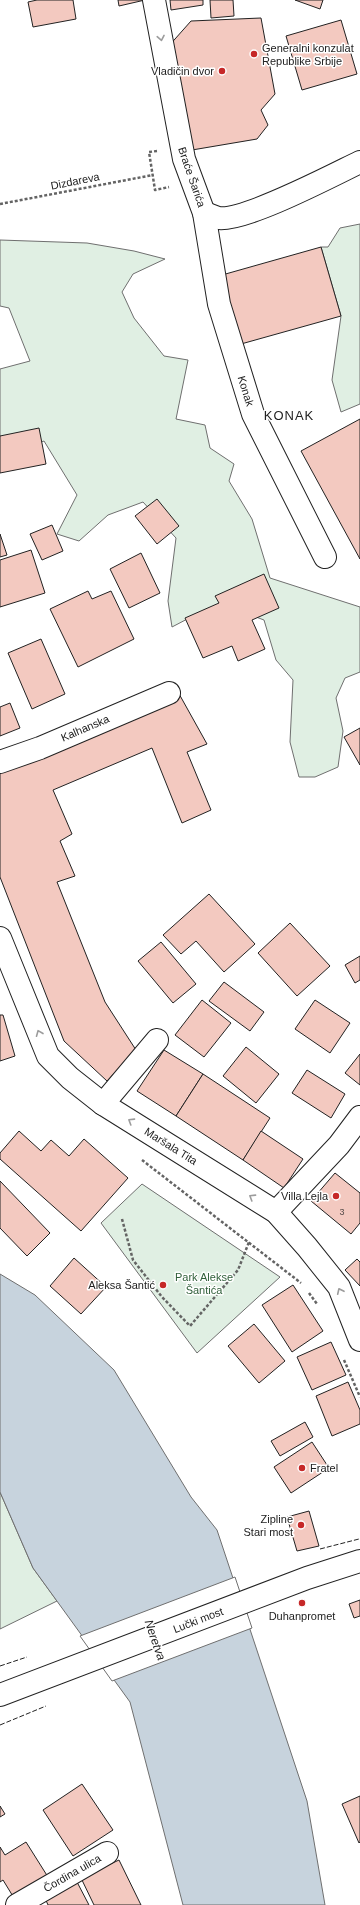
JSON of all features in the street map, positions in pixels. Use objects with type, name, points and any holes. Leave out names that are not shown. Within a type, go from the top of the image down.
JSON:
[{"type":"street","name":"Braće Šarića","points":[[154,0],[184,159],[204,213],[219,218],[242,214],[271,204],[360,162]]},
{"type":"street","name":"Konak","points":[[204,213],[219,304],[253,414],[325,557]]},
{"type":"street","name":"Kalhanska","points":[[0,762],[40,748],[168,693]]},
{"type":"street","name":"Maršala Tita","points":[[0,938],[48,1056],[70,1078],[103,1104],[276,1212],[307,1247],[338,1287],[357,1326]]},
{"type":"street","points":[[103,1104],[157,1040]]},
{"type":"street","points":[[276,1212],[339,1145],[360,1117]]},
{"type":"street","name":"Lučki most","points":[[0,1695],[307,1578],[360,1561]]},
{"type":"street","name":"Čordina ulica","points":[[17,1905],[107,1853]]},
{"type":"path","name":"Dizdareva","points":[[0,204],[153,175]]},
{"type":"path","points":[[138,1157],[301,1282],[322,1310]]},
{"type":"path","points":[[122,1219],[133,1260],[162,1297],[190,1326],[238,1270],[249,1242]]},
{"type":"path","points":[[343,1356],[360,1397]]},
{"type":"green space","points":[[360,224],[360,404],[341,412],[332,380],[341,316],[321,247],[328,247],[340,228]]},
{"type":"green space","points":[[0,240],[87,243],[134,251],[165,259],[133,274],[122,292],[134,318],[164,356],[188,360],[176,419],[205,425],[210,448],[234,464],[229,481],[252,519],[270,578],[360,607],[360,672],[345,678],[336,698],[343,731],[338,767],[315,777],[299,777],[290,742],[293,680],[276,660],[264,620],[248,614],[193,616],[172,627],[168,601],[176,538],[143,502],[108,515],[79,541],[57,534],[77,495],[44,441],[0,458],[0,369],[30,361],[9,308],[0,306]]},
{"type":"green space","name":"Park Alekse Šantića","points":[[142,1184],[280,1277],[197,1353],[101,1223]]},
{"type":"green space","points":[[0,1492],[33,1568],[57,1601],[0,1629]]},
{"type":"water","name":"Neretva","points":[[0,1274],[35,1295],[114,1370],[191,1497],[217,1530],[307,1801],[325,1905],[183,1905],[130,1702],[33,1568],[0,1492]]},
{"type":"pier","points":[[235,1577],[252,1628],[112,1681],[80,1636]]},
{"type":"building","points":[[37,0],[73,0],[76,19],[33,27],[28,2]]},
{"type":"building","points":[[118,0],[145,0],[119,6]]},
{"type":"building","points":[[170,0],[203,0],[203,5],[171,10]]},
{"type":"building","points":[[210,0],[233,0],[234,16],[211,18]]},
{"type":"building","points":[[295,0],[323,0],[320,9]]},
{"type":"building","name":"Vladičin dvor","points":[[261,18],[275,94],[261,110],[268,125],[257,139],[192,150],[167,48],[191,21]]},
{"type":"building","points":[[341,20],[357,74],[302,90],[286,36]]},
{"type":"building","points":[[321,247],[341,316],[241,344],[222,275]]},
{"type":"building","points":[[360,419],[360,559],[301,451]]},
{"type":"building","points":[[39,428],[46,464],[0,473],[0,436]]},
{"type":"building","points":[[157,499],[179,526],[157,544],[135,516]]},
{"type":"building","points":[[52,525],[63,551],[42,560],[30,534]]},
{"type":"building","points":[[0,534],[7,555],[0,557]]},
{"type":"building","points":[[31,550],[45,593],[0,607],[0,560]]},
{"type":"building","points":[[141,553],[160,593],[129,608],[110,569]]},
{"type":"building","points":[[264,574],[279,608],[252,620],[265,649],[238,661],[232,646],[203,658],[185,618],[219,603],[215,596]]},
{"type":"building","points":[[88,591],[92,599],[111,591],[134,639],[78,667],[50,609]]},
{"type":"building","points":[[41,639],[65,694],[32,709],[8,653]]},
{"type":"building","points":[[178,692],[207,744],[187,752],[211,810],[182,823],[152,748],[53,790],[72,834],[60,841],[75,876],[57,882],[105,1002],[136,1050],[107,1081],[64,1041],[0,877],[0,765]]},
{"type":"building","points":[[10,703],[20,728],[0,736],[0,707]]},
{"type":"building","points":[[360,728],[360,765],[344,737]]},
{"type":"building","points":[[209,894],[255,944],[224,972],[196,941],[181,954],[163,935]]},
{"type":"building","points":[[290,923],[330,966],[297,996],[258,953]]},
{"type":"building","points":[[161,942],[196,984],[173,1003],[138,961]]},
{"type":"building","points":[[360,956],[360,980],[355,983],[345,965]]},
{"type":"building","points":[[224,982],[264,1012],[250,1031],[209,1001]]},
{"type":"building","points":[[202,1000],[231,1023],[204,1057],[175,1035]]},
{"type":"building","points":[[315,1000],[350,1023],[330,1053],[295,1029]]},
{"type":"building","points":[[0,1015],[3,1015],[15,1056],[0,1061]]},
{"type":"building","points":[[246,1047],[279,1074],[256,1103],[223,1076]]},
{"type":"building","points":[[164,1050],[203,1074],[176,1116],[137,1091]]},
{"type":"building","points":[[360,1054],[360,1085],[345,1073]]},
{"type":"building","points":[[307,1070],[345,1094],[331,1118],[292,1093]]},
{"type":"building","points":[[203,1074],[270,1118],[243,1160],[176,1116]]},
{"type":"building","points":[[19,1131],[41,1151],[51,1140],[69,1156],[84,1139],[128,1178],[81,1231],[0,1159],[0,1153]]},
{"type":"building","points":[[261,1131],[303,1159],[284,1188],[243,1160]]},
{"type":"building","points":[[335,1173],[360,1193],[360,1223],[351,1234],[311,1201]]},
{"type":"building","points":[[0,1181],[50,1233],[27,1256],[0,1228]]},
{"type":"building","points":[[74,1258],[106,1287],[81,1314],[50,1286]]},
{"type":"building","points":[[357,1259],[360,1262],[360,1286],[345,1270]]},
{"type":"building","points":[[293,1285],[323,1331],[292,1352],[262,1305]]},
{"type":"building","points":[[254,1324],[285,1361],[259,1383],[228,1346]]},
{"type":"building","points":[[331,1342],[346,1375],[312,1390],[297,1357]]},
{"type":"building","points":[[348,1382],[360,1410],[360,1424],[332,1436],[316,1396]]},
{"type":"building","points":[[305,1422],[313,1437],[280,1456],[271,1441]]},
{"type":"building","name":"Fratel","points":[[312,1442],[329,1468],[291,1493],[274,1467]]},
{"type":"building","name":"Zipline Stari most","points":[[309,1511],[319,1546],[297,1551],[287,1517]]},
{"type":"building","points":[[360,1600],[360,1616],[354,1618],[349,1604]]},
{"type":"building","points":[[82,1784],[113,1830],[73,1856],[43,1810]]},
{"type":"building","points":[[360,1796],[360,1842],[359,1843],[342,1804]]},
{"type":"building","points":[[0,1806],[5,1814],[0,1817]]},
{"type":"building","points":[[26,1842],[48,1877],[14,1898],[3,1880],[0,1882],[0,1847],[5,1855]]},
{"type":"building","points":[[119,1860],[141,1905],[94,1905],[81,1878]]},
{"type":"building","points":[[77,1882],[89,1905],[48,1905],[45,1898]]},
{"type":"fence","points":[[320,1549],[359,1539]]},
{"type":"fence","points":[[0,1666],[27,1657]]},
{"type":"fence","points":[[0,1725],[46,1706]]},
{"type":"place","name":"Generalni konzulat Republike Srbije","points":[[254,54]]},
{"type":"place","name":"Vladičin dvor","points":[[222,71]]},
{"type":"place","name":"Villa Lejla","points":[[336,1196]]},
{"type":"place","name":"Aleksa Šantić","points":[[163,1285]]},
{"type":"place","name":"Fratel","points":[[302,1468]]},
{"type":"place","name":"Zipline Stari most","points":[[301,1525]]},
{"type":"place","name":"Duhanpromet","points":[[302,1603]]},
{"type":"district","name":"KONAK","points":[[289,415]]}]
